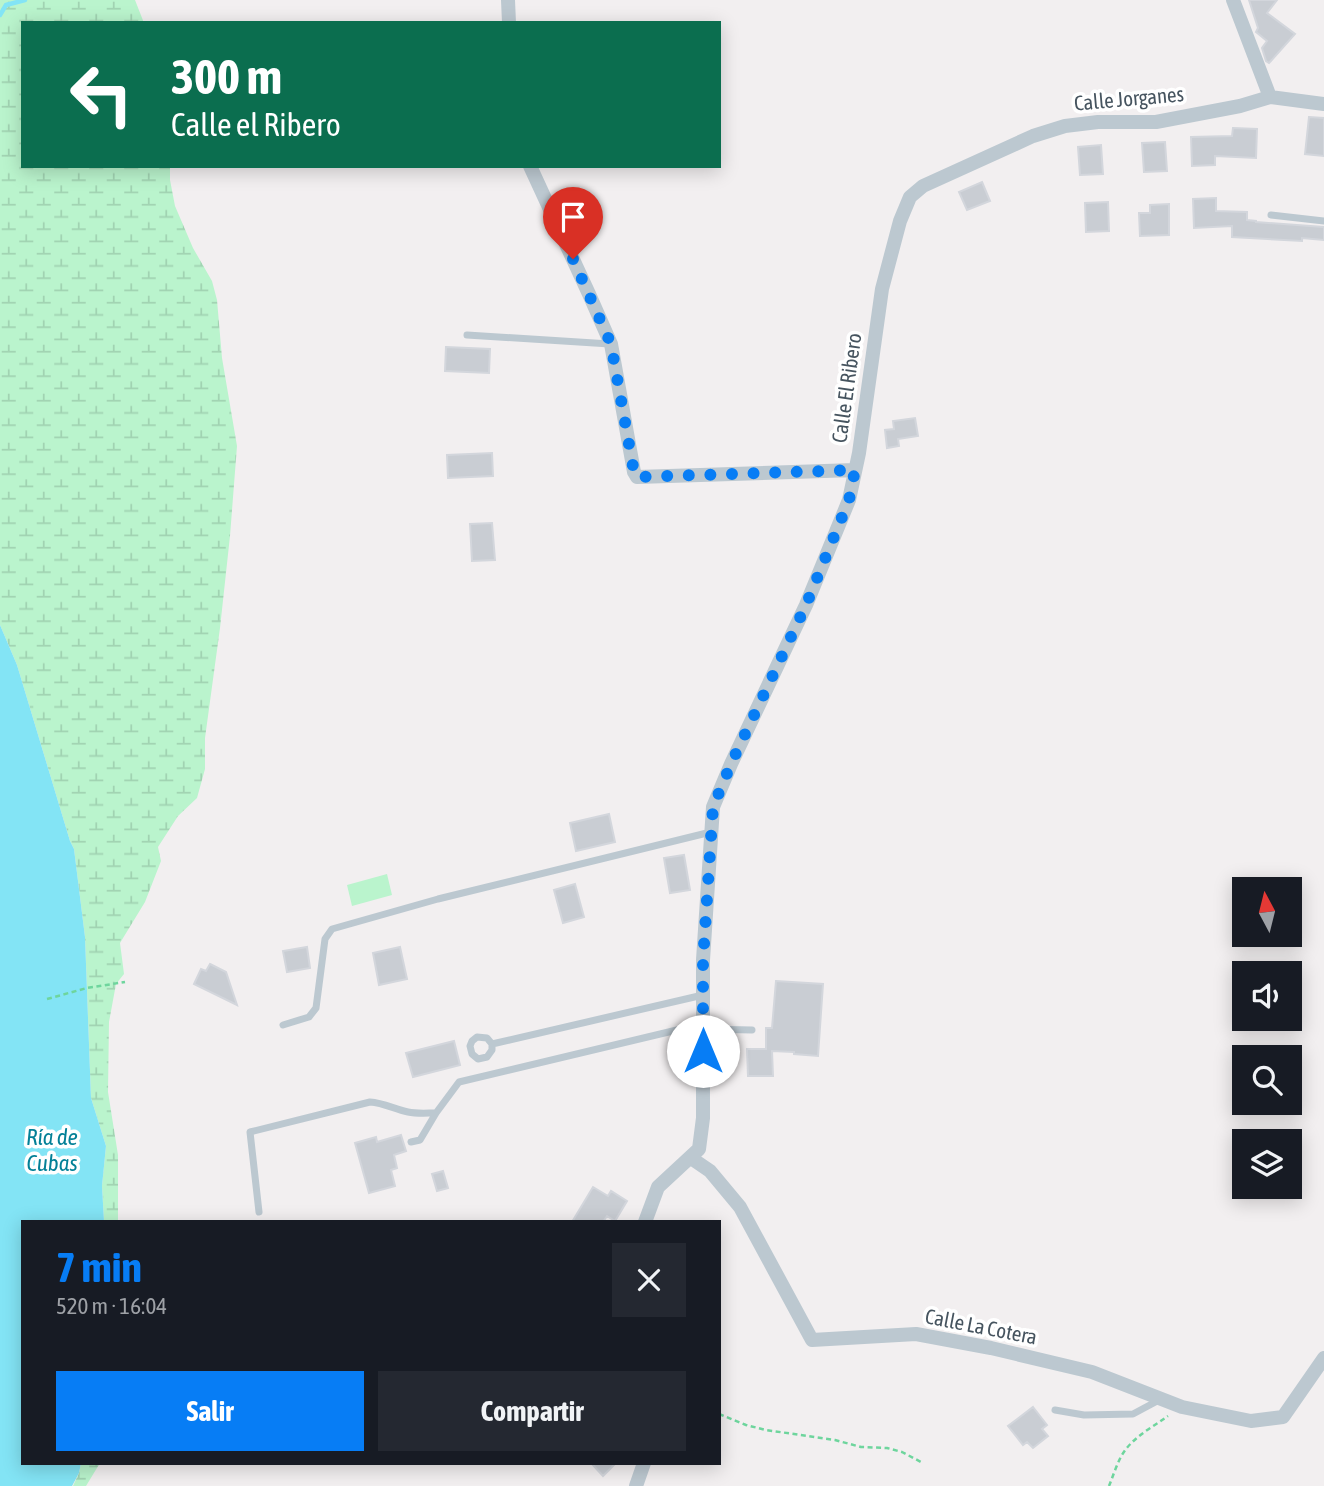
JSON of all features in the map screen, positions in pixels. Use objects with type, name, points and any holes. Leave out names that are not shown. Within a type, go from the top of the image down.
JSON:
[{"type":"street","points":[[508,0],[509,21]]},
{"type":"street","points":[[1234,0],[1269,97],[1324,104]]},
{"type":"street","name":"Calle Jorganes","points":[[1033,136],[1065,126],[1098,122],[1156,122],[1240,106],[1269,97]]},
{"type":"street","name":"Calle El Ribero","points":[[646,1220],[657,1187],[699,1149],[703,1118],[703,960],[713,807],[806,605],[849,500],[883,289],[900,221],[910,197],[923,186],[1033,136]]},
{"type":"street","name":"Calle El Ribero","points":[[531,168],[611,344],[637,477],[855,470]]},
{"type":"street","name":"Calle La Cotera","points":[[691,1157],[710,1171],[740,1207],[812,1340],[916,1334],[991,1348],[1092,1372],[1182,1407],[1251,1421],[1283,1417],[1324,1358]]},
{"type":"street","points":[[636,1486],[643,1465]]},
{"type":"lane","points":[[1270,215],[1324,221]]},
{"type":"lane","points":[[467,335],[611,344]]},
{"type":"lane","points":[[283,1025],[309,1017],[316,1007],[325,939],[332,929],[438,899],[711,832]]},
{"type":"lane","points":[[492,1044],[703,995]]},
{"type":"lane","points":[[411,1142],[420,1140],[459,1082],[703,1026],[752,1030]]},
{"type":"lane","points":[[259,1212],[250,1132],[370,1102],[383,1103],[406,1112],[436,1113]]},
{"type":"lane","points":[[1055,1410],[1084,1415],[1133,1414],[1162,1399]]},
{"type":"path","points":[[47,999],[87,988],[125,982]]},
{"type":"path","points":[[1110,1486],[1127,1447],[1144,1432],[1182,1407]]},
{"type":"path","points":[[721,1415],[766,1430],[835,1440],[861,1447],[887,1448],[921,1462]]},
{"type":"green space","points":[[0,0],[135,0],[143,21],[21,21],[21,168],[170,168],[175,206],[193,248],[212,281],[217,300],[222,358],[237,446],[220,628],[205,738],[205,769],[197,798],[178,816],[158,847],[161,861],[145,902],[120,943],[124,974],[116,984],[109,1022],[108,1092],[118,1155],[118,1220],[104,1220],[102,1186],[106,1146],[91,1098],[85,937],[74,849],[17,665],[0,625]]},
{"type":"green space","points":[[387,874],[392,895],[352,906],[347,885]]},
{"type":"green space","points":[[81,1465],[99,1465],[86,1486],[73,1486]]},
{"type":"water","name":"Ría de Cubas","points":[[0,625],[17,665],[74,849],[85,937],[91,1098],[106,1146],[102,1186],[104,1220],[21,1220],[21,1465],[81,1465],[79,1473],[72,1486],[0,1486]]},
{"type":"building","points":[[1249,0],[1277,0],[1267,13],[1295,34],[1269,63],[1262,48],[1267,41],[1256,32],[1258,28]]},
{"type":"building","points":[[1309,117],[1324,118],[1324,156],[1305,154]]},
{"type":"building","points":[[1233,128],[1257,129],[1256,158],[1215,156],[1215,165],[1192,166],[1191,137],[1232,136]]},
{"type":"building","points":[[1165,142],[1167,171],[1144,172],[1142,143]]},
{"type":"building","points":[[1101,145],[1103,174],[1080,175],[1078,147]]},
{"type":"building","points":[[982,182],[990,201],[967,210],[959,192]]},
{"type":"building","points":[[1216,198],[1216,211],[1247,212],[1247,220],[1324,227],[1324,240],[1232,237],[1232,226],[1194,228],[1193,199]]},
{"type":"building","points":[[1108,202],[1109,231],[1086,232],[1085,203]]},
{"type":"building","points":[[1169,204],[1169,235],[1140,236],[1139,213],[1150,213],[1150,205]]},
{"type":"building","points":[[446,347],[490,349],[489,373],[445,371]]},
{"type":"building","points":[[915,418],[918,436],[898,439],[899,446],[887,448],[885,430],[894,429],[893,421]]},
{"type":"building","points":[[492,453],[493,476],[448,478],[447,455]]},
{"type":"building","points":[[492,523],[495,560],[472,561],[470,524]]},
{"type":"building","points":[[609,814],[615,842],[576,851],[570,823]]},
{"type":"building","points":[[684,855],[690,890],[670,893],[664,858]]},
{"type":"building","points":[[575,884],[584,917],[563,923],[554,890]]},
{"type":"building","points":[[307,947],[310,968],[287,972],[283,951]]},
{"type":"building","points":[[400,947],[407,979],[379,985],[373,953]]},
{"type":"building","points":[[210,964],[226,972],[237,1005],[194,984],[201,969],[206,971]]},
{"type":"building","points":[[776,981],[823,984],[818,1056],[772,1051],[773,1076],[748,1076],[747,1049],[766,1049],[766,1028],[772,1028]]},
{"type":"building","points":[[454,1041],[460,1065],[413,1077],[406,1053]]},
{"type":"building","points":[[401,1135],[406,1151],[394,1155],[397,1168],[391,1170],[395,1186],[369,1193],[355,1143],[376,1137],[377,1142]]},
{"type":"building","points":[[443,1171],[448,1188],[437,1191],[432,1174]]},
{"type":"building","points":[[593,1187],[608,1196],[611,1191],[627,1201],[616,1220],[607,1216],[604,1220],[573,1220]]},
{"type":"building","points":[[1033,1407],[1047,1425],[1042,1429],[1048,1436],[1033,1448],[1027,1442],[1023,1445],[1008,1426]]},
{"type":"building","points":[[593,1465],[614,1465],[603,1476]]},
{"type":"waterway","points":[[0,15],[6,5],[25,0]]},
{"type":"route","points":[[573,259],[611,344],[637,477],[855,470],[849,500],[806,605],[713,807],[703,960],[703,1051]]}]
